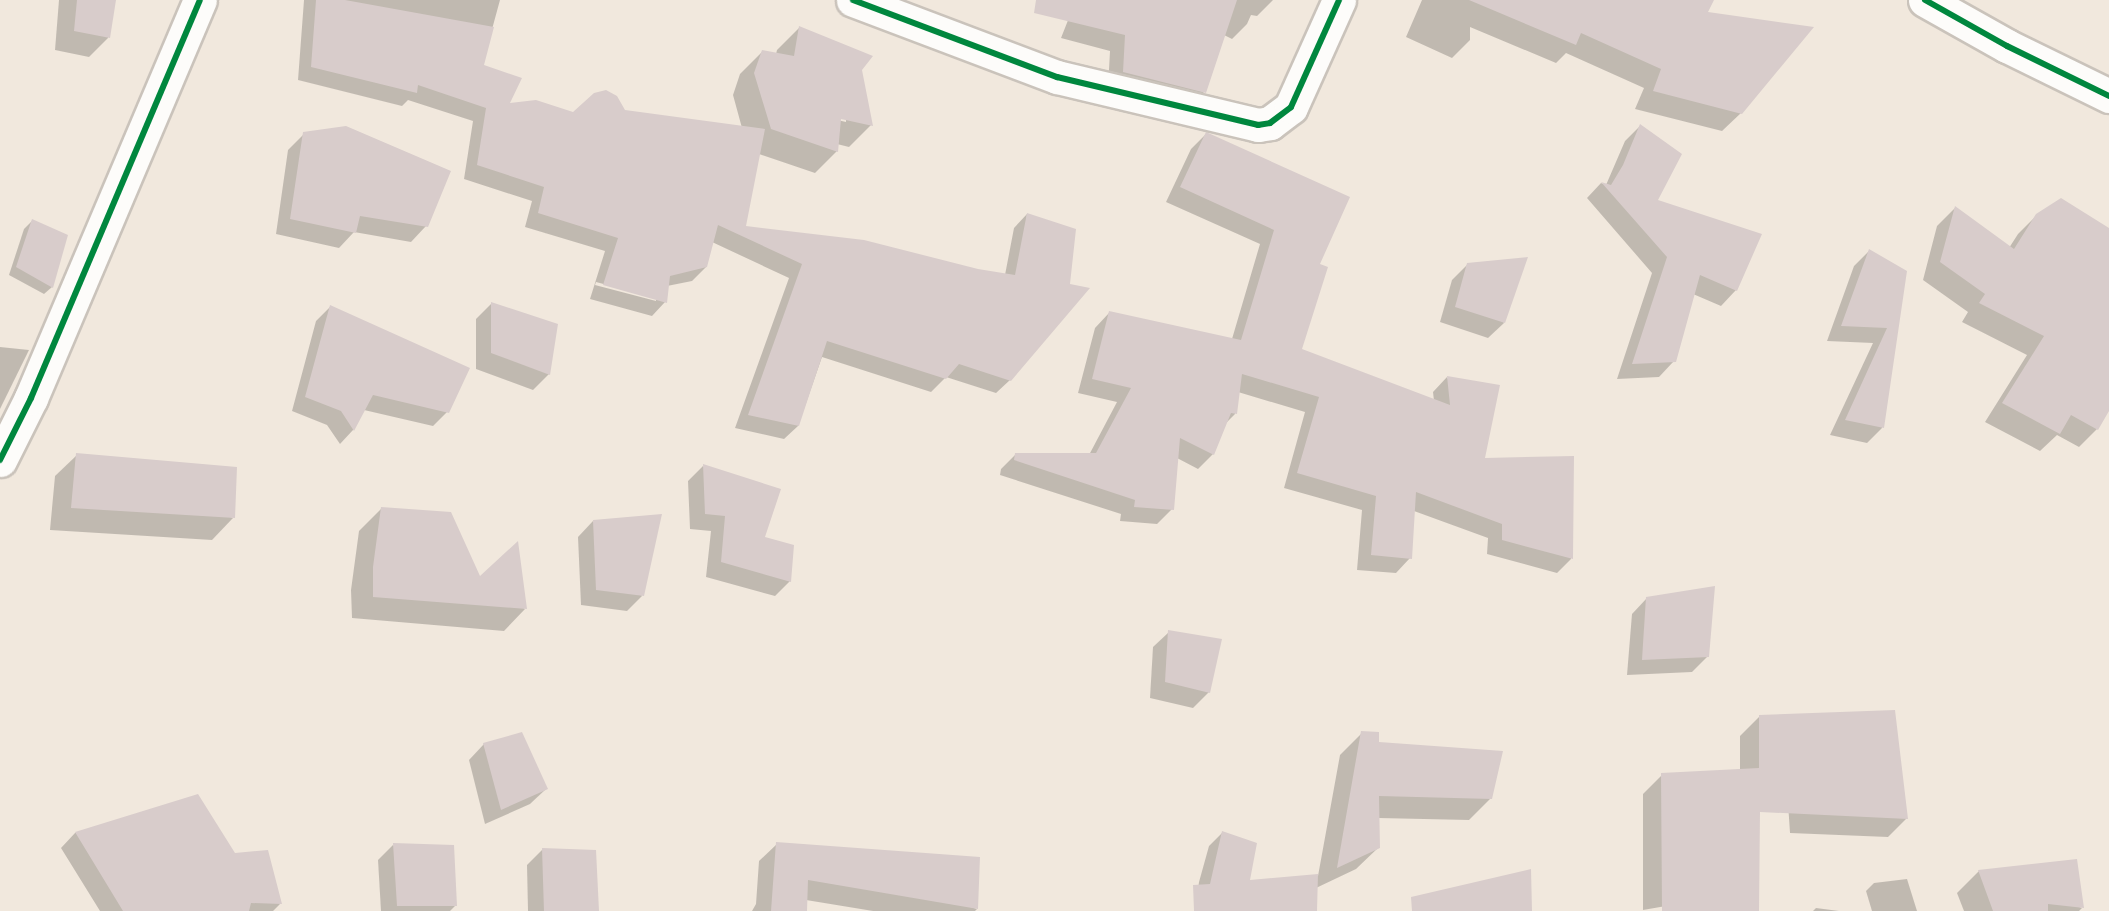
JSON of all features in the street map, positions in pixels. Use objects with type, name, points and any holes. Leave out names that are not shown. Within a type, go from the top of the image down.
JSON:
[{"type":"street","points":[[0,460],[31,398],[200,0]]},
{"type":"street","points":[[853,0],[1057,77],[1258,125],[1270,123],[1291,107],[1339,0]]},
{"type":"street","points":[[1925,0],[2007,46],[2109,96]]},
{"type":"building","points":[[77,0],[116,0],[110,38],[74,31]]},
{"type":"building","points":[[316,0],[345,0],[494,27],[484,65],[522,78],[510,103],[536,100],[573,112],[594,93],[606,90],[617,96],[625,110],[765,129],[746,226],[864,240],[978,269],[1015,275],[1027,213],[1076,229],[1070,284],[1090,288],[1011,381],[959,364],[946,379],[827,341],[799,426],[748,415],[802,264],[718,225],[707,267],[670,276],[667,303],[603,285],[618,238],[538,213],[544,187],[477,165],[486,108],[418,85],[417,93],[311,67]]},
{"type":"building","points":[[1036,0],[1237,0],[1206,93],[1123,72],[1125,35],[1034,13]]},
{"type":"building","points":[[1469,0],[1714,0],[1708,12],[1814,27],[1742,114],[1653,91],[1661,69],[1581,33],[1576,45]]},
{"type":"building","points":[[799,26],[873,56],[862,70],[873,126],[841,119],[838,152],[771,129],[754,73],[762,50],[794,56]]},
{"type":"building","points":[[1640,124],[1682,154],[1658,200],[1762,234],[1737,291],[1700,275],[1676,362],[1632,364],[1667,257],[1601,182],[1611,185],[1623,165]]},
{"type":"building","points":[[346,126],[451,171],[428,227],[360,216],[356,233],[290,219],[303,132]]},
{"type":"building","points":[[1206,132],[1350,197],[1320,264],[1328,267],[1302,349],[1450,405],[1447,376],[1500,385],[1485,458],[1574,456],[1573,559],[1502,540],[1502,524],[1416,492],[1412,559],[1371,555],[1376,496],[1297,473],[1319,397],[1242,374],[1237,414],[1231,413],[1214,455],[1180,438],[1174,510],[1134,507],[1135,500],[1014,460],[1015,453],[1096,453],[1131,388],[1092,379],[1109,311],[1241,340],[1274,230],[1180,187]]},
{"type":"building","points":[[2061,198],[2109,228],[2109,411],[2098,430],[2071,415],[2060,434],[2002,403],[2044,336],[1979,303],[1985,294],[1940,262],[1955,206],[2014,249],[2036,214]]},
{"type":"building","points":[[32,219],[68,235],[53,288],[16,267]]},
{"type":"building","points":[[1869,249],[1907,271],[1884,428],[1845,420],[1887,328],[1841,326]]},
{"type":"building","points":[[1528,257],[1505,323],[1455,307],[1467,263]]},
{"type":"building","points":[[491,302],[558,324],[550,375],[491,353]]},
{"type":"building","points":[[330,305],[470,368],[449,413],[373,395],[354,431],[341,411],[305,397]]},
{"type":"building","points":[[76,453],[237,467],[235,518],[71,508]]},
{"type":"building","points":[[703,464],[781,489],[765,537],[794,545],[791,582],[721,562],[725,516],[705,514]]},
{"type":"building","points":[[381,507],[451,512],[480,576],[518,541],[527,609],[373,597],[373,567]]},
{"type":"building","points":[[662,514],[644,596],[596,590],[593,520]]},
{"type":"building","points":[[1715,586],[1709,657],[1642,660],[1646,597]]},
{"type":"building","points":[[1168,630],[1222,639],[1210,693],[1165,682]]},
{"type":"building","points":[[1895,710],[1908,819],[1760,812],[1759,911],[1662,911],[1661,773],[1759,768],[1759,715]]},
{"type":"building","points":[[1361,731],[1379,732],[1379,742],[1503,751],[1492,799],[1379,796],[1380,848],[1337,868]]},
{"type":"building","points":[[522,732],[548,789],[501,810],[483,743]]},
{"type":"building","points":[[198,794],[235,853],[268,850],[282,904],[251,903],[249,911],[123,911],[75,832]]},
{"type":"building","points":[[1222,831],[1257,843],[1250,880],[1318,874],[1317,911],[1194,911],[1193,885],[1210,884]]},
{"type":"building","points":[[776,842],[980,857],[978,909],[808,880],[807,911],[771,911]]},
{"type":"building","points":[[393,843],[454,845],[457,906],[397,906]]},
{"type":"building","points":[[542,848],[596,850],[599,911],[544,911]]},
{"type":"building","points":[[2077,859],[2084,908],[2048,904],[2048,911],[1993,911],[1978,870]]},
{"type":"building","points":[[1531,869],[1532,911],[1412,911],[1411,897]]},
{"type":"cycle path","points":[[0,460],[31,398],[200,0]]},
{"type":"cycle path","points":[[853,0],[1057,77],[1258,125],[1270,123],[1291,107],[1339,0]]},
{"type":"cycle path","points":[[1925,0],[2007,46],[2109,96]]}]
